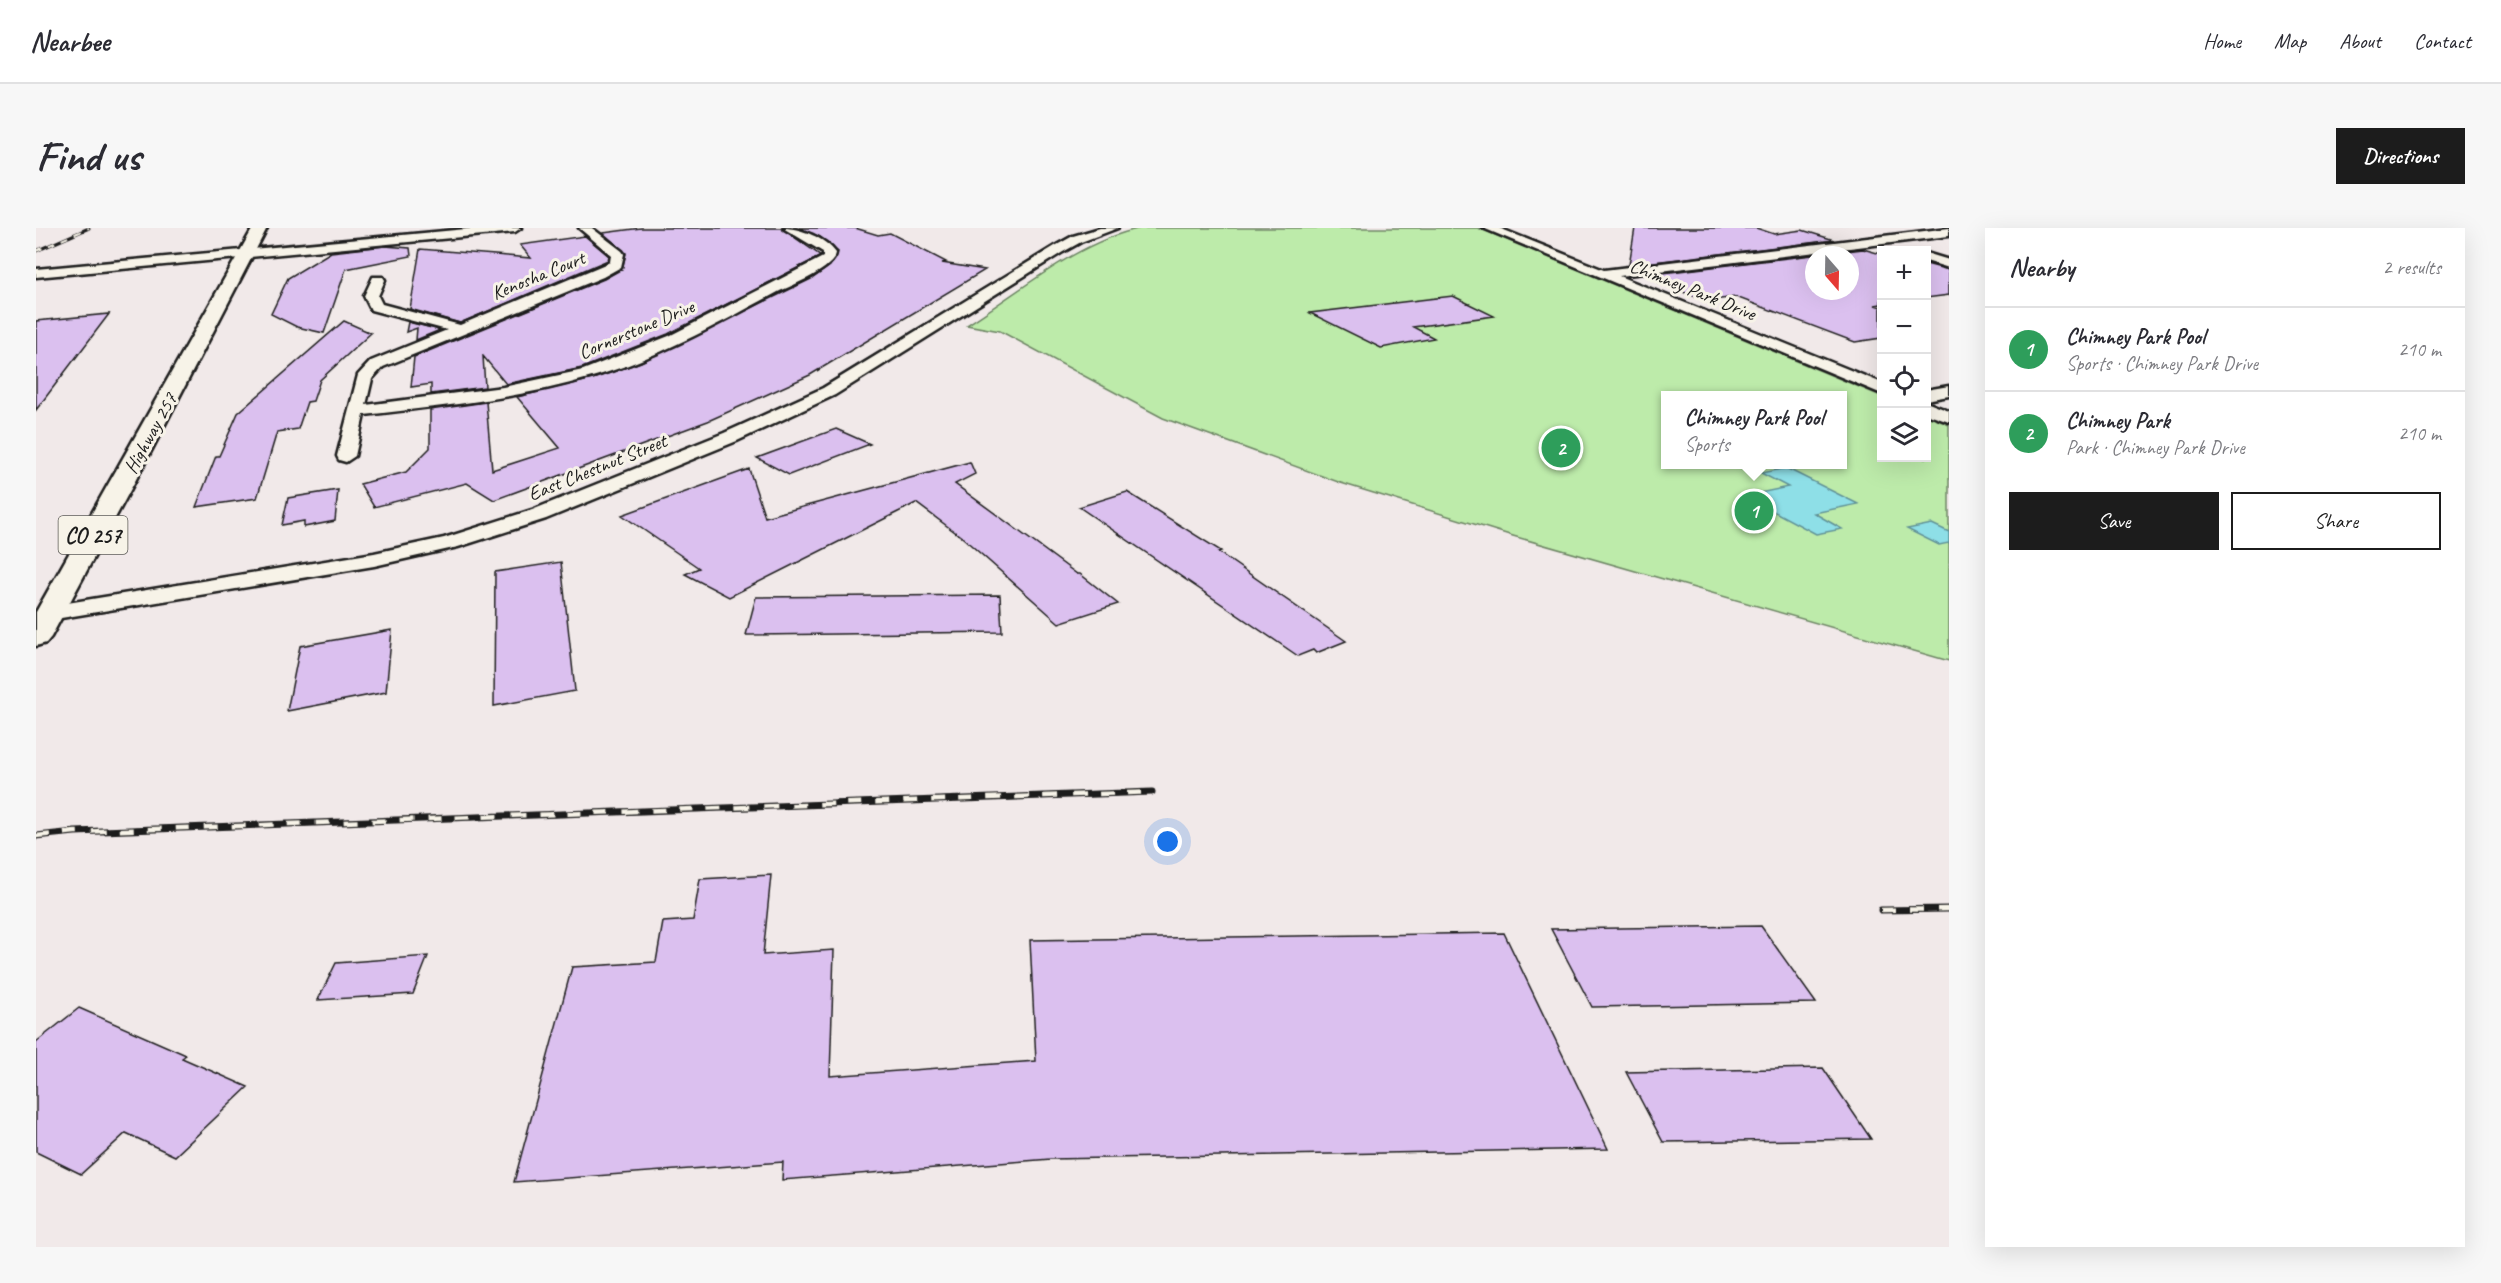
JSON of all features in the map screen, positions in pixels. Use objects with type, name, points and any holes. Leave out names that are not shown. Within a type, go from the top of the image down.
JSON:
[{"type":"main road","name":"Highway 257","points":[[43,625],[137,458],[260,228]]},
{"type":"street","points":[[36,273],[515,228]]},
{"type":"street","name":"Kenosha Court","points":[[346,456],[367,372],[389,357],[598,274],[615,264],[618,254],[585,228]]},
{"type":"street","name":"Cornerstone Drive","points":[[356,411],[550,382],[589,373],[641,354],[812,270],[829,259],[830,253],[827,249],[789,228]]},
{"type":"street","name":"East Chestnut Street","points":[[43,625],[421,550],[525,520],[765,423],[820,398],[853,380],[1059,249],[1077,239],[1112,228]]},
{"type":"street","name":"Chimney Park Drive","points":[[1488,228],[1877,387]]},
{"type":"street","points":[[1842,231],[1892,246]]},
{"type":"street","points":[[1601,274],[1949,232]]},
{"type":"street","points":[[1931,259],[1949,264]]},
{"type":"street","points":[[378,280],[370,296],[376,307],[459,329]]},
{"type":"street","points":[[1931,394],[1949,392]]},
{"type":"street","points":[[1928,408],[1949,417]]},
{"type":"green space","points":[[1141,228],[1478,228],[1877,394],[1877,462],[1931,462],[1931,417],[1949,425],[1949,661],[1513,536],[1341,483],[1163,418],[1000,331],[967,325],[1072,256],[1117,235]]},
{"type":"water","points":[[1788,469],[1858,504],[1814,513],[1842,529],[1816,534],[1745,496],[1788,487],[1761,473]]},
{"type":"water","points":[[1932,524],[1949,532],[1949,543],[1939,545],[1907,529]]},
{"type":"building","points":[[641,228],[781,228],[821,256],[668,334],[582,368],[506,384],[483,356],[485,387],[431,394],[431,384],[411,387],[414,357],[604,279],[622,269],[626,253],[603,233]]},
{"type":"building","points":[[799,228],[855,228],[878,235],[890,233],[946,262],[942,263],[985,270],[810,375],[708,421],[494,500],[467,483],[374,507],[360,484],[406,472],[430,448],[430,410],[486,402],[492,470],[560,448],[517,397],[593,379],[641,362],[813,278],[830,266],[838,252],[820,237]]},
{"type":"building","points":[[1635,228],[1756,228],[1774,234],[1802,230],[1834,240],[1629,265]]},
{"type":"building","points":[[585,236],[609,256],[608,260],[460,323],[410,309],[420,249],[531,258],[520,245]]},
{"type":"building","points":[[385,246],[410,248],[411,256],[346,269],[324,333],[297,327],[271,314],[288,278],[331,252]]},
{"type":"building","points":[[1859,249],[1863,249],[1877,253],[1877,305],[1875,305],[1877,306],[1877,339],[1855,342],[1736,297],[1706,301],[1658,282],[1663,282],[1646,275],[1805,256],[1805,300],[1859,300]]},
{"type":"building","points":[[1931,265],[1949,270],[1949,295],[1931,297]]},
{"type":"building","points":[[1453,296],[1494,316],[1413,327],[1434,338],[1381,348],[1310,313]]},
{"type":"building","points":[[109,314],[36,410],[36,321]]},
{"type":"building","points":[[344,321],[371,333],[320,380],[313,401],[307,402],[298,429],[277,432],[257,498],[196,507],[216,456],[219,456],[238,413]]},
{"type":"building","points":[[408,322],[440,330],[416,340],[417,328],[406,332]]},
{"type":"building","points":[[836,429],[870,444],[789,475],[757,458]]},
{"type":"building","points":[[970,462],[975,474],[955,484],[1118,604],[1059,623],[963,538],[916,503],[729,597],[685,574],[699,568],[622,515],[749,469],[765,517]]},
{"type":"building","points":[[338,490],[335,521],[304,527],[304,521],[282,525],[288,498]]},
{"type":"building","points":[[1127,492],[1221,551],[1218,552],[1346,641],[1316,653],[1313,650],[1298,656],[1079,507]]},
{"type":"building","points":[[561,562],[575,691],[494,706],[495,572]]},
{"type":"building","points":[[1000,595],[1002,632],[746,635],[756,597]]},
{"type":"building","points":[[392,630],[386,692],[287,711],[300,646]]},
{"type":"building","points":[[771,875],[763,955],[834,950],[830,1076],[1036,1061],[1030,940],[1504,933],[1608,1149],[1051,1159],[782,1180],[783,1162],[514,1182],[572,967],[656,962],[663,922],[693,920],[700,879]]},
{"type":"building","points":[[1761,926],[1816,1003],[1592,1007],[1551,929]]},
{"type":"building","points":[[428,956],[413,994],[318,1000],[336,963]]},
{"type":"building","points":[[79,1008],[186,1055],[182,1058],[248,1087],[175,1156],[126,1133],[81,1174],[36,1152],[36,1042]]},
{"type":"building","points":[[1823,1068],[1871,1139],[1663,1142],[1626,1072]]},
{"type":"railway","points":[[36,251],[89,228]]},
{"type":"railway","points":[[36,836],[75,832],[1152,792]]},
{"type":"railway","points":[[1881,910],[1949,909]]},
{"type":"place","name":"Chimney Park","points":[[1561,448]]},
{"type":"place","name":"Chimney Park Pool","points":[[1754,511]]}]
